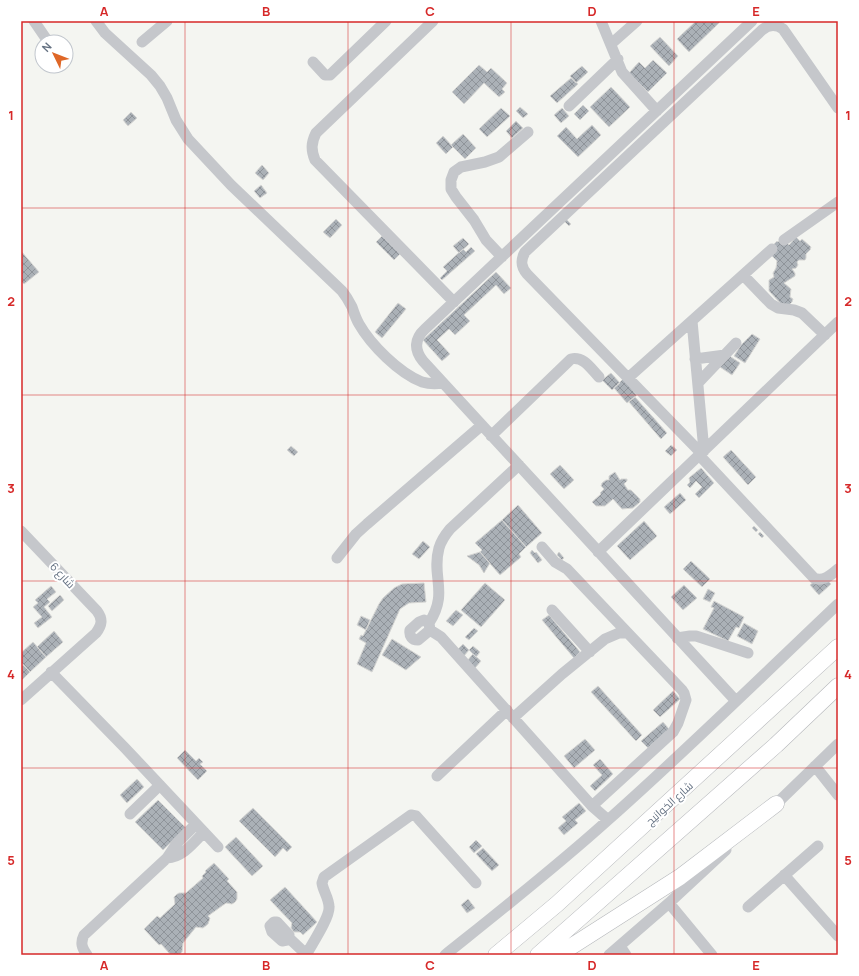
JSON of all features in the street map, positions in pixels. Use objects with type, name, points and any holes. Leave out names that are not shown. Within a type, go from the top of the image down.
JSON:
[{"type":"highway","name":"شارع الخوانيج","points":[[496,955],[557,904],[838,647]]},
{"type":"highway","points":[[538,955],[776,745],[838,686]]},
{"type":"highway","points":[[558,955],[680,877],[776,804]]},
{"type":"street","points":[[34,21],[43,34]]},
{"type":"street","points":[[96,21],[105,33],[151,75],[160,86],[176,120],[188,139],[231,185],[342,291],[352,307],[362,330],[385,356],[393,364],[414,378],[433,384],[443,383]]},
{"type":"street","points":[[142,42],[167,21]]},
{"type":"street","points":[[313,62],[325,75],[330,75],[386,21]]},
{"type":"street","points":[[601,21],[624,76],[657,111]]},
{"type":"street","points":[[611,44],[637,21]]},
{"type":"street","points":[[736,701],[418,356],[416,341],[419,334],[752,21]]},
{"type":"street","points":[[429,22],[316,133],[312,142],[311,151],[315,160],[454,302]]},
{"type":"street","points":[[838,108],[784,29],[778,26],[766,26],[525,252],[521,261],[524,271],[701,453],[814,578],[819,580],[827,578],[838,569]]},
{"type":"street","points":[[569,106],[618,59]]},
{"type":"street","points":[[502,257],[486,240],[474,220],[456,197],[451,189],[451,180],[454,172],[461,167],[485,162],[499,156],[528,132]]},
{"type":"street","points":[[784,240],[838,202]]},
{"type":"street","points":[[628,378],[772,249]]},
{"type":"street","points":[[743,275],[771,304],[778,308],[794,310],[802,313],[825,335]]},
{"type":"street","points":[[692,321],[698,383],[701,453]]},
{"type":"street","points":[[598,552],[838,322]]},
{"type":"street","points":[[698,383],[736,343]]},
{"type":"street","points":[[695,359],[724,355]]},
{"type":"street","points":[[491,436],[571,359],[576,357],[581,359],[599,377]]},
{"type":"street","points":[[337,558],[356,534],[482,425]]},
{"type":"street","points":[[519,465],[450,529],[443,538],[439,548],[438,559],[440,597],[429,627],[438,634],[592,806],[608,820]]},
{"type":"street","name":"شارع 6","points":[[21,531],[97,611],[102,622],[96,633],[51,672]]},
{"type":"street","points":[[542,547],[555,562],[567,569],[627,632],[684,693],[686,700],[674,732],[592,806]]},
{"type":"street","points":[[444,955],[558,864],[608,820],[838,604]]},
{"type":"street","points":[[552,610],[590,652]]},
{"type":"street","points":[[437,776],[510,714],[605,639],[627,632]]},
{"type":"street","points":[[677,638],[696,636],[748,654]]},
{"type":"street","points":[[21,700],[51,672],[126,748],[218,847]]},
{"type":"street","points":[[609,955],[623,951],[669,904],[838,744]]},
{"type":"street","points":[[815,766],[838,795]]},
{"type":"street","points":[[128,812],[158,783]]},
{"type":"street","points":[[289,938],[306,955],[326,919],[329,910],[328,901],[322,883],[324,877],[411,815],[417,818],[476,883]]},
{"type":"street","points":[[87,955],[82,948],[81,943],[84,935],[167,858],[173,848],[200,828]]},
{"type":"street","points":[[748,907],[818,846]]},
{"type":"street","points":[[784,876],[838,936]]},
{"type":"street","points":[[669,904],[712,955]]},
{"type":"building","points":[[696,21],[721,21],[689,52],[677,39]]},
{"type":"building","points":[[660,37],[678,56],[669,66],[650,46]]},
{"type":"building","points":[[653,60],[667,73],[648,92],[629,73],[639,62],[645,68]]},
{"type":"building","points":[[479,65],[487,72],[491,68],[507,83],[502,89],[505,92],[499,97],[484,83],[464,104],[452,92]]},
{"type":"building","points":[[582,66],[588,72],[576,83],[570,76]]},
{"type":"building","points":[[571,78],[578,84],[557,103],[550,96]]},
{"type":"building","points":[[611,87],[630,107],[609,127],[590,107]]},
{"type":"building","points":[[583,105],[589,111],[580,120],[574,114]]},
{"type":"building","points":[[520,107],[528,114],[523,118],[516,111]]},
{"type":"building","points":[[501,108],[510,116],[487,137],[479,129]]},
{"type":"building","points":[[562,108],[569,116],[561,123],[554,115]]},
{"type":"building","points":[[131,112],[137,118],[128,126],[123,120]]},
{"type":"building","points":[[516,121],[523,128],[512,138],[506,131]]},
{"type":"building","points":[[592,125],[601,135],[578,157],[557,136],[566,127],[577,139]]},
{"type":"building","points":[[463,134],[476,148],[465,159],[451,145]]},
{"type":"building","points":[[443,136],[453,147],[446,154],[436,143]]},
{"type":"building","points":[[262,165],[269,173],[263,180],[255,173]]},
{"type":"building","points":[[261,185],[267,193],[260,198],[254,191]]},
{"type":"building","points":[[336,219],[342,225],[330,238],[323,232]]},
{"type":"building","points":[[566,219],[571,224],[569,226],[564,221]]},
{"type":"building","points":[[382,236],[400,254],[394,260],[376,242]]},
{"type":"building","points":[[796,237],[800,241],[802,239],[811,247],[806,254],[805,260],[799,260],[796,268],[792,269],[795,276],[784,283],[791,289],[790,297],[793,299],[788,306],[783,306],[769,291],[769,280],[774,277],[773,273],[776,268],[777,261],[770,254],[771,247],[777,241],[778,242],[782,239],[789,245]]},
{"type":"building","points":[[463,238],[469,244],[459,253],[453,246]]},
{"type":"building","points":[[471,247],[475,251],[442,280],[440,278],[447,271],[443,267],[463,249],[466,252]]},
{"type":"building","points":[[21,251],[39,272],[24,284],[21,281]]},
{"type":"building","points":[[496,272],[511,288],[504,294],[496,285],[464,315],[470,321],[455,335],[449,329],[437,340],[450,354],[442,361],[423,340]]},
{"type":"building","points":[[398,303],[406,309],[382,338],[375,332]]},
{"type":"building","points":[[752,334],[760,339],[745,363],[734,356],[741,345]]},
{"type":"building","points":[[728,355],[740,363],[732,375],[720,367]]},
{"type":"building","points":[[611,373],[620,383],[612,390],[602,380]]},
{"type":"building","points":[[623,379],[637,395],[627,403],[614,388]]},
{"type":"building","points":[[635,397],[667,433],[661,439],[629,402]]},
{"type":"building","points":[[671,445],[677,450],[671,456],[665,451]]},
{"type":"building","points":[[291,446],[298,452],[294,456],[287,450]]},
{"type":"building","points":[[731,450],[756,477],[748,485],[723,457]]},
{"type":"building","points":[[560,465],[574,480],[564,489],[550,474]]},
{"type":"building","points":[[701,468],[714,483],[699,498],[695,494],[702,487],[696,481],[690,488],[687,485],[690,482],[689,478]]},
{"type":"building","points":[[615,472],[620,480],[627,479],[624,484],[628,490],[631,490],[640,499],[640,502],[633,508],[622,509],[613,499],[605,506],[596,506],[592,502],[604,489],[601,486],[602,483],[609,480],[609,476]]},
{"type":"building","points":[[680,493],[686,500],[670,514],[664,507]]},
{"type":"building","points":[[518,505],[542,533],[526,547],[502,520]]},
{"type":"building","points":[[502,520],[526,547],[519,554],[521,557],[500,575],[480,552],[482,550],[475,543]]},
{"type":"building","points":[[644,521],[657,536],[630,560],[617,546]]},
{"type":"building","points":[[754,526],[758,530],[756,532],[752,528]]},
{"type":"building","points":[[760,532],[764,536],[762,538],[758,534]]},
{"type":"building","points":[[423,541],[430,547],[419,559],[412,554]]},
{"type":"building","points":[[532,550],[535,553],[536,552],[542,560],[538,563],[530,553]]},
{"type":"building","points":[[480,552],[490,563],[484,573],[479,565],[467,556]]},
{"type":"building","points":[[559,552],[564,558],[562,560],[557,555]]},
{"type":"building","points":[[691,561],[710,579],[702,587],[683,569]]},
{"type":"building","points":[[827,580],[831,584],[819,595],[810,585],[815,581]]},
{"type":"building","points":[[424,583],[426,602],[409,603],[400,609],[372,672],[357,664],[366,643],[359,639],[361,635],[363,636],[383,598],[394,588],[402,584]]},
{"type":"building","points":[[485,583],[505,600],[481,627],[461,610]]},
{"type":"building","points":[[684,585],[697,598],[683,610],[671,597]]},
{"type":"building","points":[[51,586],[56,592],[47,599],[50,602],[44,607],[52,617],[38,628],[34,623],[42,617],[33,607],[38,603],[35,600]]},
{"type":"building","points":[[708,589],[715,593],[710,602],[703,599]]},
{"type":"building","points":[[60,595],[64,600],[52,611],[48,606]]},
{"type":"building","points":[[714,601],[744,617],[739,628],[736,627],[728,641],[703,629],[714,608],[711,607]]},
{"type":"building","points":[[456,610],[463,615],[453,626],[446,621]]},
{"type":"building","points":[[549,615],[580,652],[574,658],[542,620]]},
{"type":"building","points":[[361,616],[370,620],[366,630],[357,625]]},
{"type":"building","points":[[744,623],[758,631],[752,644],[737,636]]},
{"type":"building","points":[[474,628],[478,631],[469,640],[465,637]]},
{"type":"building","points":[[54,631],[63,642],[46,657],[37,647]]},
{"type":"building","points":[[392,639],[421,657],[406,670],[382,655]]},
{"type":"building","points":[[33,642],[46,657],[30,672],[21,662],[21,653]]},
{"type":"building","points":[[463,644],[469,650],[463,657],[457,650]]},
{"type":"building","points":[[473,646],[480,652],[476,657],[469,650]]},
{"type":"building","points":[[473,654],[481,661],[475,668],[467,661]]},
{"type":"building","points":[[23,665],[30,672],[21,681],[21,667]]},
{"type":"building","points":[[598,686],[642,735],[636,741],[591,692]]},
{"type":"building","points":[[673,691],[680,699],[660,717],[653,710]]},
{"type":"building","points":[[663,722],[669,729],[648,748],[641,741]]},
{"type":"building","points":[[585,739],[595,750],[574,768],[564,756]]},
{"type":"building","points":[[185,750],[196,761],[199,758],[203,762],[200,764],[207,771],[198,780],[177,758]]},
{"type":"building","points":[[600,759],[613,774],[595,791],[590,786],[602,775],[593,765]]},
{"type":"building","points":[[137,779],[144,787],[127,803],[120,795]]},
{"type":"building","points":[[158,800],[186,828],[163,850],[135,822]]},
{"type":"building","points":[[579,803],[586,811],[575,820],[578,823],[564,835],[558,828],[566,821],[562,817]]},
{"type":"building","points":[[253,808],[292,847],[287,852],[283,848],[275,857],[239,821]]},
{"type":"building","points":[[236,837],[263,866],[252,876],[225,847]]},
{"type":"building","points":[[476,840],[482,846],[474,853],[469,847]]},
{"type":"building","points":[[483,848],[499,865],[492,871],[476,854]]},
{"type":"building","points":[[214,863],[229,879],[227,881],[237,892],[237,899],[232,904],[226,903],[208,916],[210,918],[208,924],[203,928],[196,927],[183,943],[182,952],[179,955],[171,955],[144,929],[157,916],[160,918],[175,904],[174,897],[176,895],[179,893],[186,893],[203,878],[202,876],[206,872],[205,871]]},
{"type":"building","points":[[285,887],[317,922],[303,935],[300,932],[294,932],[291,928],[292,923],[270,900]]},
{"type":"building","points":[[468,899],[475,908],[467,913],[461,905]]}]
